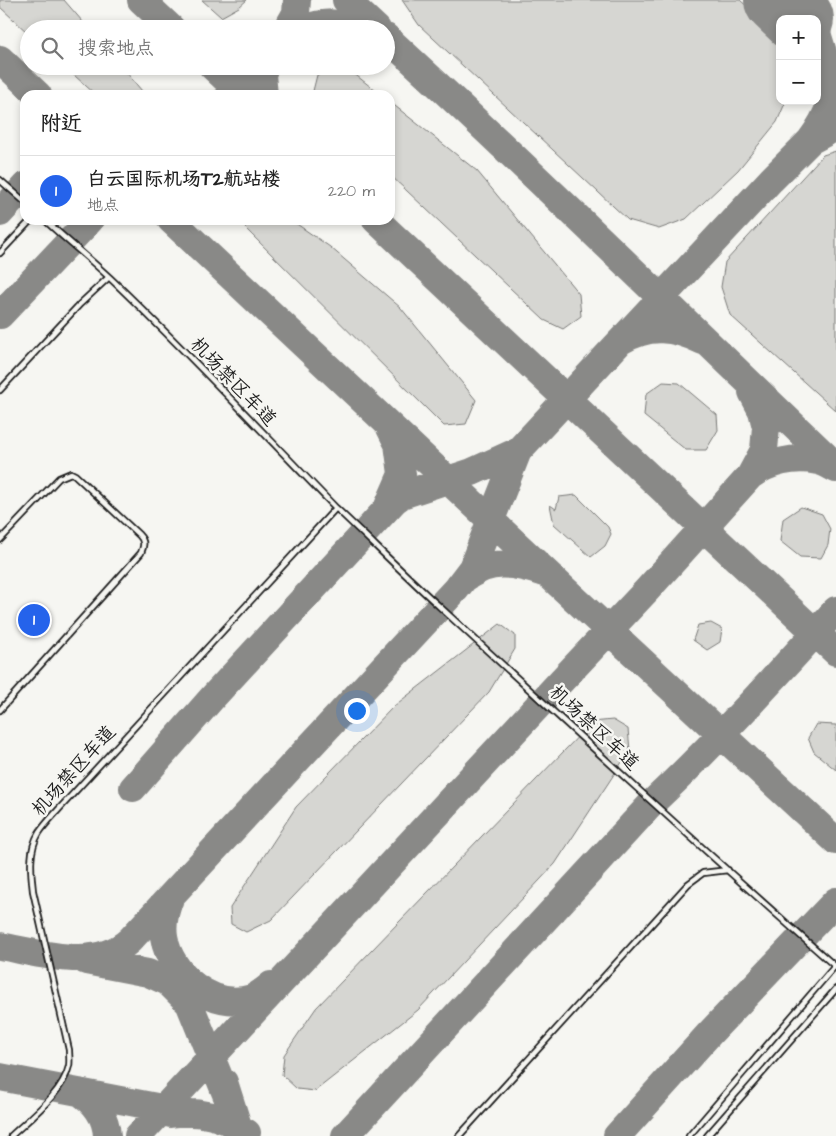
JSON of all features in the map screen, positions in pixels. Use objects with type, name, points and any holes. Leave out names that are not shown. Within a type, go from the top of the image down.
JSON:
[{"type":"lane","points":[[0,180],[20,198]]},
{"type":"lane","points":[[0,253],[25,225]]},
{"type":"lane","name":"机场禁区车道","points":[[51,225],[109,277],[336,508],[439,606],[801,937],[836,966],[689,1136]]},
{"type":"lane","points":[[0,390],[80,304],[109,277]]},
{"type":"lane","points":[[0,540],[59,478],[71,473],[143,539],[141,553],[0,710]]},
{"type":"lane","name":"机场禁区车道","points":[[11,1136],[60,1088],[70,1064],[67,1041],[33,891],[30,867],[38,834],[65,802],[336,508]]},
{"type":"lane","points":[[459,1136],[688,884],[704,873],[728,870]]},
{"type":"lane","points":[[707,1136],[836,989]]},
{"type":"shaded area","points":[[0,0],[64,0],[81,20],[20,20],[20,26],[0,7]]},
{"type":"shaded area","points":[[202,0],[247,0],[221,17]]},
{"type":"shaded area","points":[[402,0],[740,0],[776,32],[776,105],[784,105],[777,122],[738,170],[686,219],[659,229],[628,220],[419,25]]},
{"type":"shaded area","points":[[74,75],[129,75],[141,90],[90,90]]},
{"type":"shaded area","points":[[317,75],[356,75],[375,90],[313,90]]},
{"type":"shaded area","points":[[395,106],[477,171],[579,294],[581,316],[563,329],[544,320],[395,180]]},
{"type":"shaded area","points":[[836,151],[836,411],[730,315],[721,287],[725,262],[823,155]]},
{"type":"shaded area","points":[[242,225],[298,225],[330,247],[401,308],[476,400],[466,424],[444,426]]},
{"type":"shaded area","points":[[663,382],[679,383],[717,415],[718,430],[706,450],[686,450],[644,416],[646,394]]},
{"type":"shaded area","points":[[576,495],[608,527],[611,534],[605,546],[591,557],[554,524],[550,505],[556,509],[559,497]]},
{"type":"shaded area","points":[[801,507],[822,514],[830,529],[828,545],[821,558],[800,557],[780,541],[783,519]]},
{"type":"shaded area","points":[[711,623],[722,629],[720,642],[707,650],[693,640],[698,625]]},
{"type":"shaded area","points":[[500,624],[515,635],[515,649],[489,692],[271,920],[246,932],[231,924],[230,908],[296,807],[394,706]]},
{"type":"shaded area","points":[[613,720],[628,729],[630,750],[555,864],[418,1010],[315,1091],[297,1089],[282,1075],[284,1055],[316,1008],[592,722]]},
{"type":"shaded area","points":[[816,724],[836,725],[836,770],[814,752],[808,738]]},
{"type":"taxiway","points":[[141,0],[162,20]]},
{"type":"taxiway","points":[[292,20],[296,13],[297,0]]},
{"type":"taxiway","points":[[346,0],[367,20]]},
{"type":"taxiway","points":[[395,45],[836,466]]},
{"type":"taxiway","points":[[821,46],[828,70],[831,97],[824,119],[810,141],[836,127]]},
{"type":"taxiway","points":[[0,59],[33,90]]},
{"type":"taxiway","points":[[222,75],[238,90]]},
{"type":"taxiway","points":[[234,90],[248,75]]},
{"type":"taxiway","points":[[262,75],[264,90]]},
{"type":"taxiway","points":[[0,946],[50,956],[84,958],[116,950],[130,940],[456,589],[472,568],[518,451],[771,180],[810,141]]},
{"type":"taxiway","points":[[0,213],[20,191]]},
{"type":"taxiway","points":[[0,315],[85,225]]},
{"type":"taxiway","points":[[176,225],[836,841]]},
{"type":"taxiway","points":[[381,225],[836,652]]},
{"type":"taxiway","points":[[621,341],[642,332],[662,329],[672,330],[703,341]]},
{"type":"taxiway","points":[[750,476],[764,450],[766,427],[762,411],[752,392]]},
{"type":"taxiway","points":[[388,506],[402,474],[398,444],[390,428]]},
{"type":"taxiway","points":[[133,788],[213,697],[395,500],[402,495],[472,472],[518,451]]},
{"type":"taxiway","points":[[138,1136],[647,590],[750,476],[765,467],[782,461],[800,459],[818,461],[836,469]]},
{"type":"taxiway","points":[[465,578],[483,568],[498,565],[523,567],[547,574]]},
{"type":"taxiway","points":[[345,1136],[653,802],[724,732],[836,610]]},
{"type":"taxiway","points":[[171,896],[164,916],[164,937],[168,951],[175,964],[196,987],[223,999],[237,1001],[252,998],[271,985]]},
{"type":"taxiway","points":[[617,1136],[710,1033],[836,901]]},
{"type":"taxiway","points":[[86,961],[148,973],[168,982],[187,1001]]},
{"type":"taxiway","points":[[177,973],[228,1099]]},
{"type":"taxiway","points":[[0,1077],[188,1113]]},
{"type":"taxiway","points":[[224,1082],[238,1126]]},
{"type":"taxiway","points":[[79,1092],[99,1110],[107,1136]]},
{"type":"taxiway","points":[[170,1114],[190,1113],[221,1118],[247,1133]]},
{"type":"runway","points":[[779,0],[795,15]]},
{"type":"place","name":"白云国际机场T2航站楼","points":[[34,620]]}]
